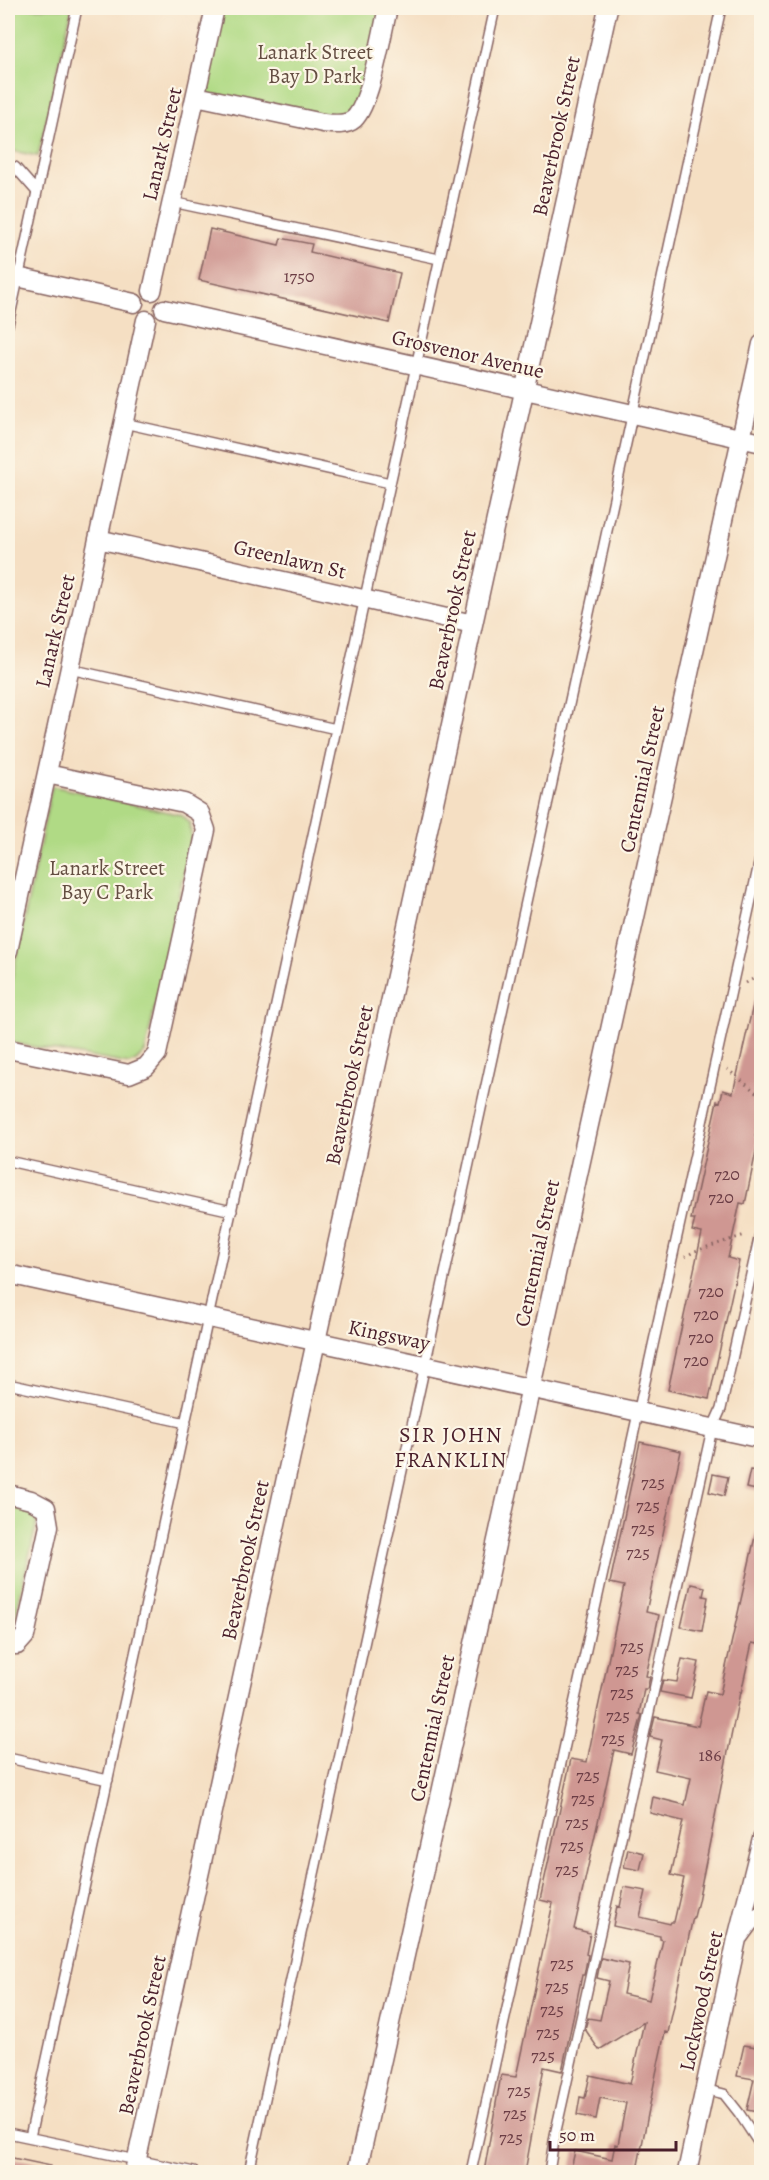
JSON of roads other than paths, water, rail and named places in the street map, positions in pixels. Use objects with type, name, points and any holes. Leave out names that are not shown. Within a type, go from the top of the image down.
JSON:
[{"type":"street","name":"Lanark Street","points":[[152,291],[215,8]]},
{"type":"street","points":[[196,96],[323,123],[339,125],[353,120],[362,108],[368,92],[388,8]]},
{"type":"street","name":"Beaverbrook Street","points":[[136,2166],[608,8]]},
{"type":"street","points":[[13,277],[134,303]]},
{"type":"street","points":[[143,291],[152,291],[157,292],[164,300],[164,309],[155,319],[146,320],[138,316],[134,303],[143,291]]},
{"type":"street","name":"Grosvenor Avenue","points":[[164,309],[762,443]]},
{"type":"street","name":"Lanark Street","points":[[8,951],[146,320]]},
{"type":"street","name":"Centennial Street","points":[[357,2172],[762,344]]},
{"type":"street","name":"Greenlawn St","points":[[98,539],[472,624]]},
{"type":"street","points":[[8,1049],[129,1074],[146,1067],[157,1054],[206,830],[200,813],[184,803],[47,774]]},
{"type":"street","name":"Kingsway","points":[[8,1274],[762,1439]]},
{"type":"street","points":[[8,1494],[31,1500],[46,1508],[49,1526],[25,1636],[17,1645],[8,1645]]},
{"type":"street","name":"Lockwood Street","points":[[687,2172],[736,1939],[762,1839]]},
{"type":"street","points":[[736,1939],[750,1921],[762,1915]]},
{"type":"lane","points":[[8,325],[13,277],[37,192],[77,8]]},
{"type":"lane","points":[[30,2138],[495,8]]},
{"type":"lane","points":[[249,2172],[721,8]]},
{"type":"lane","points":[[8,165],[15,167],[37,192]]},
{"type":"lane","points":[[172,202],[439,259]]},
{"type":"lane","points":[[124,423],[390,483]]},
{"type":"lane","points":[[70,669],[336,729]]},
{"type":"lane","points":[[471,2172],[762,850]]},
{"type":"lane","points":[[8,1161],[232,1211]]},
{"type":"lane","points":[[549,2172],[555,2135],[712,1429],[721,1409],[762,1225]]},
{"type":"lane","points":[[8,1384],[186,1423]]},
{"type":"lane","points":[[8,1758],[108,1780]]},
{"type":"lane","points":[[704,2089],[724,2094],[762,2148]]},
{"type":"lane","points":[[8,2133],[136,2166],[194,2172]]},
{"type":"district","name":"SIR JOHN FRANKLIN","points":[[451,1448]]},
{"type":"park label","name":"Lanark Street Bay D Park","points":[[315,64]]},
{"type":"park label","name":"Lanark Street Bay C Park","points":[[107,880]]}]
